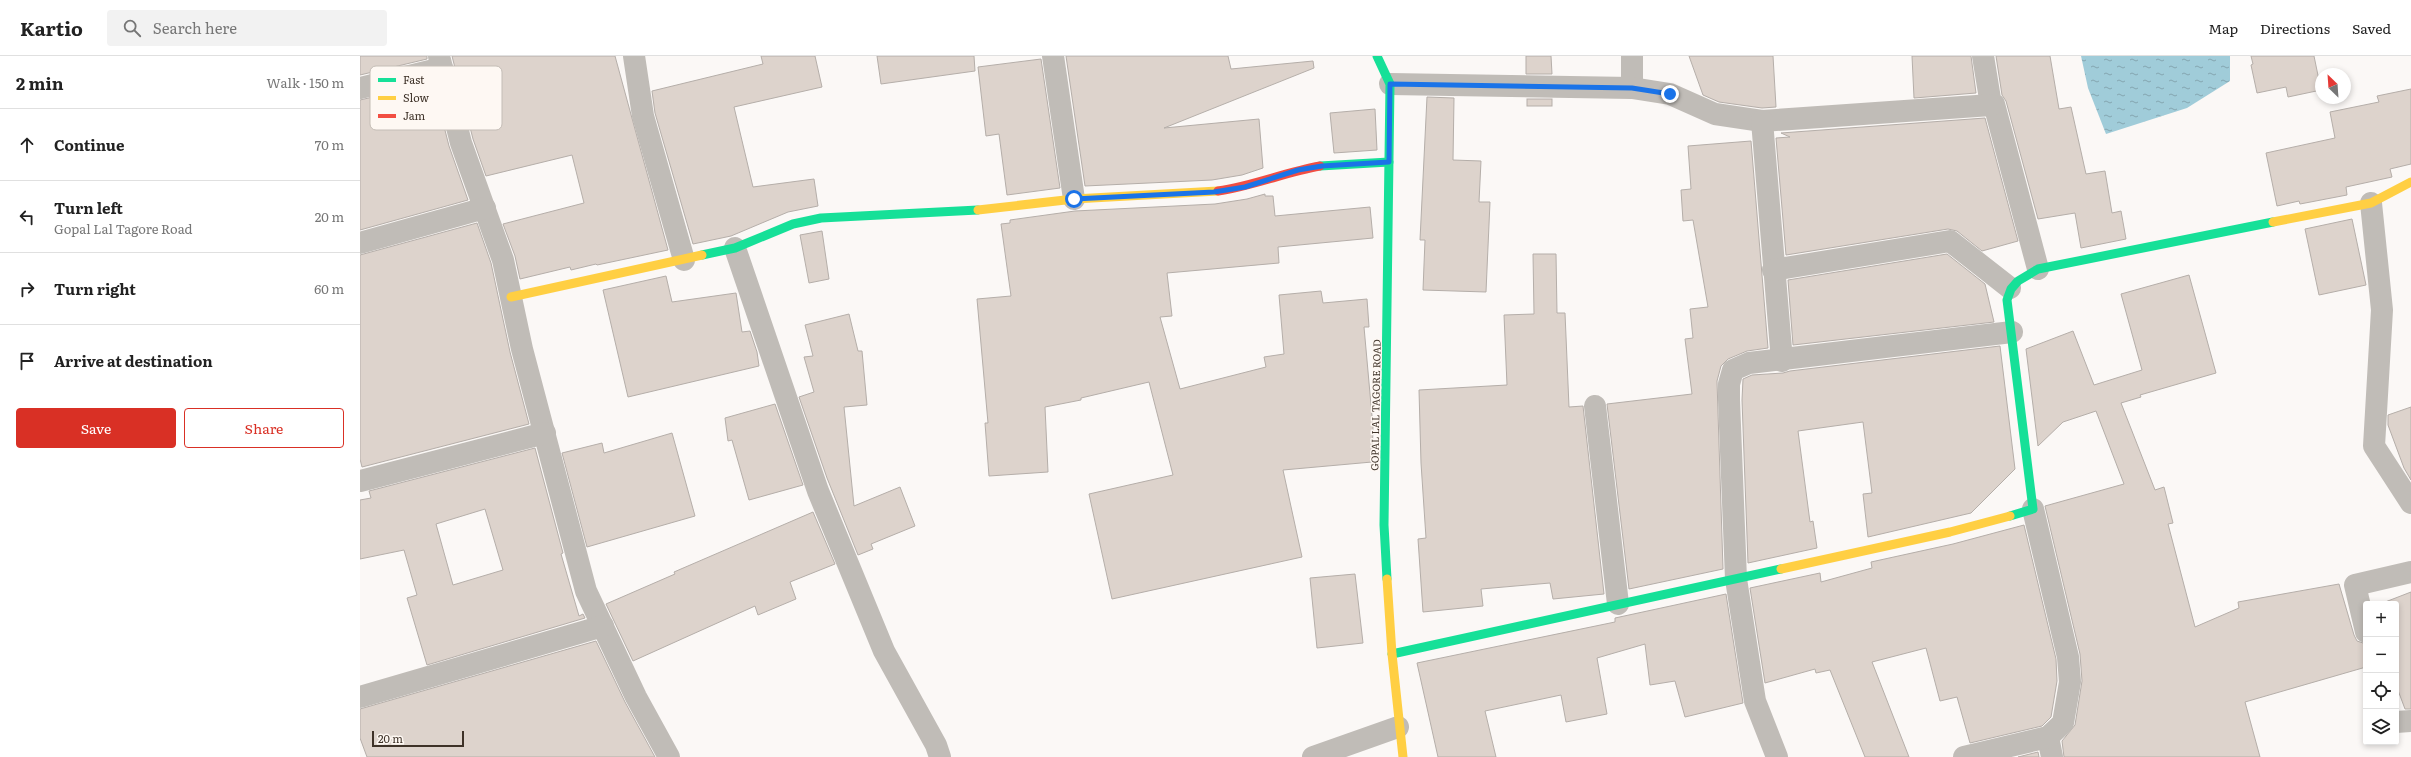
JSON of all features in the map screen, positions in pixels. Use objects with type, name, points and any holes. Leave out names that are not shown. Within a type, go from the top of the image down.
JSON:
[{"type":"street","points":[[634,56],[643,116],[684,260]]},
{"type":"street","points":[[1053,56],[1074,199]]},
{"type":"street","name":"GOPAL LAL TAGORE ROAD","points":[[1376,56],[1390,84],[1384,525],[1392,654],[1398,727],[1403,757]]},
{"type":"street","points":[[1632,56],[1632,88]]},
{"type":"street","points":[[1983,56],[1991,105]]},
{"type":"street","points":[[428,66],[440,62]]},
{"type":"street","points":[[1390,84],[1632,88],[1670,94],[1715,114],[1762,121],[1994,104],[2038,269]]},
{"type":"street","points":[[360,88],[370,85]]},
{"type":"street","points":[[1762,121],[1782,361]]},
{"type":"street","points":[[458,130],[503,260],[522,349],[586,591],[636,697],[669,757]]},
{"type":"street","points":[[511,297],[735,248],[793,224],[821,218],[1010,208],[1074,199],[1214,192],[1245,187],[1298,170],[1322,166],[1389,162]]},
{"type":"street","points":[[1964,757],[2050,747],[2064,723],[2070,682],[2068,657],[2033,510],[2007,300],[2010,288],[2027,274],[2038,269],[2371,203],[2411,182]]},
{"type":"street","points":[[2371,203],[2382,310],[2374,446],[2411,503]]},
{"type":"street","points":[[360,243],[485,208]]},
{"type":"street","points":[[1774,270],[1950,241],[2010,288]]},
{"type":"street","points":[[735,248],[818,491],[884,651],[936,745],[940,757]]},
{"type":"street","points":[[1777,757],[1755,701],[1736,579],[1729,400],[1731,375],[1733,370],[1749,363],[1782,361],[2012,332]]},
{"type":"street","points":[[1594,406],[1618,604]]},
{"type":"street","points":[[360,481],[545,433]]},
{"type":"street","points":[[1392,654],[1950,532],[2033,510]]},
{"type":"street","points":[[2363,619],[2355,585],[2411,572]]},
{"type":"street","points":[[360,697],[603,626]]},
{"type":"street","points":[[2399,722],[2411,721]]},
{"type":"street","points":[[1313,757],[1398,727]]},
{"type":"water","points":[[2081,56],[2230,56],[2230,81],[2187,108],[2106,134],[2088,88]]},
{"type":"building","points":[[360,56],[427,56],[427,59],[398,66],[370,66],[370,73],[360,75]]},
{"type":"building","points":[[452,56],[615,56],[668,250],[571,270],[570,267],[520,279],[515,256],[503,224],[584,203],[572,155],[486,176],[471,130],[502,130],[502,66],[455,66]]},
{"type":"building","points":[[761,56],[815,56],[822,87],[734,107],[753,187],[814,179],[818,206],[788,212],[731,236],[693,244],[655,113],[652,91],[763,64]]},
{"type":"building","points":[[877,56],[974,56],[975,71],[881,84]]},
{"type":"building","points":[[1066,56],[1228,56],[1231,69],[1313,61],[1314,68],[1164,128],[1259,119],[1263,168],[1242,175],[1212,180],[1085,186]]},
{"type":"building","points":[[1526,56],[1551,56],[1552,74],[1526,74]]},
{"type":"building","points":[[1689,56],[1773,56],[1776,107],[1762,108],[1719,102],[1703,95]]},
{"type":"building","points":[[1912,56],[1971,56],[1976,93],[1914,98]]},
{"type":"building","points":[[1996,56],[2050,56],[2059,109],[2071,107],[2086,174],[2105,171],[2112,213],[2121,211],[2126,239],[2081,248],[2075,213],[2038,219],[2006,101],[2002,95]]},
{"type":"building","points":[[2251,56],[2314,56],[2316,68],[2315,68],[2315,91],[2288,97],[2286,87],[2257,93],[2251,65],[2253,64]]},
{"type":"building","points":[[1041,59],[1060,188],[1007,195],[999,134],[986,136],[978,67]]},
{"type":"building","points":[[2411,89],[2411,164],[2390,169],[2392,177],[2346,187],[2347,195],[2300,204],[2299,201],[2277,206],[2266,153],[2335,138],[2330,112],[2379,102],[2377,96]]},
{"type":"building","points":[[1427,97],[1454,98],[1453,160],[1481,161],[1479,202],[1490,202],[1486,292],[1423,290],[1425,240],[1420,240]]},
{"type":"building","points":[[370,98],[370,130],[445,130],[468,200],[360,230],[360,100]]},
{"type":"building","points":[[1527,99],[1552,99],[1552,106],[1527,106]]},
{"type":"building","points":[[1375,109],[1377,150],[1334,153],[1330,113]]},
{"type":"building","points":[[1985,118],[2018,241],[1982,251],[1957,231],[1948,229],[1786,255],[1776,138],[1790,137],[1781,133]]},
{"type":"building","points":[[1751,141],[1768,348],[1747,351],[1728,359],[1721,366],[1717,381],[1723,569],[1629,589],[1607,404],[1692,394],[1685,339],[1693,338],[1690,309],[1708,307],[1693,220],[1683,221],[1681,190],[1691,189],[1688,146]]},
{"type":"building","points":[[1265,194],[1265,196],[1273,196],[1275,216],[1370,207],[1373,238],[1278,247],[1279,263],[1167,273],[1172,316],[1160,317],[1180,389],[1266,367],[1264,357],[1284,354],[1279,295],[1321,291],[1323,303],[1367,299],[1369,327],[1364,327],[1373,427],[1372,462],[1283,470],[1302,557],[1112,599],[1089,494],[1173,475],[1149,382],[1081,398],[1081,400],[1045,407],[1048,472],[989,476],[985,423],[988,423],[977,299],[1011,296],[1001,224],[1010,223],[1010,220],[1075,211],[1215,204],[1247,199]]},
{"type":"building","points":[[2352,219],[2366,285],[2319,295],[2305,229]]},
{"type":"building","points":[[477,223],[491,263],[510,352],[529,424],[362,467],[360,459],[360,255]]},
{"type":"building","points":[[822,231],[829,279],[809,283],[800,235]]},
{"type":"building","points":[[1533,254],[1556,254],[1557,313],[1565,313],[1569,407],[1583,406],[1604,594],[1553,599],[1550,583],[1481,589],[1483,606],[1423,612],[1418,539],[1426,538],[1421,463],[1419,390],[1507,385],[1504,315],[1534,314]]},
{"type":"building","points":[[1947,254],[1985,284],[1994,322],[1793,345],[1788,280]]},
{"type":"building","points":[[2189,275],[2216,373],[2140,395],[2141,397],[2121,403],[2155,490],[2164,487],[2173,523],[2168,524],[2195,627],[2239,608],[2238,602],[2339,584],[2354,635],[2357,641],[2363,643],[2363,668],[2245,702],[2260,757],[2064,757],[2062,741],[2075,725],[2082,681],[2080,654],[2045,506],[2124,484],[2096,411],[2063,422],[2038,446],[2026,349],[2073,331],[2094,385],[2142,370],[2121,294]]},
{"type":"building","points":[[666,276],[672,302],[736,293],[742,332],[750,331],[757,352],[759,366],[628,397],[603,290]]},
{"type":"building","points":[[849,314],[858,351],[862,351],[867,405],[844,407],[854,506],[900,487],[915,526],[871,544],[873,549],[858,555],[827,478],[799,397],[814,392],[804,357],[813,356],[805,325]]},
{"type":"building","points":[[2000,346],[2015,469],[1971,513],[1868,537],[1863,494],[1872,493],[1863,422],[1798,431],[1810,522],[1813,521],[1817,548],[1748,563],[1742,400],[1743,379],[1752,375],[1783,373]]},
{"type":"building","points":[[775,404],[803,485],[749,500],[732,440],[728,441],[725,418]]},
{"type":"building","points":[[2411,407],[2411,480],[2404,468],[2388,425],[2388,415]]},
{"type":"building","points":[[672,433],[695,516],[587,547],[562,453],[602,443],[604,453]]},
{"type":"building","points":[[535,448],[563,553],[561,554],[579,616],[583,614],[585,618],[427,665],[407,598],[417,595],[404,550],[360,559],[360,500],[371,498],[369,491]],"holes":[[[485,509],[503,570],[453,585],[436,524]]]},
{"type":"building","points":[[813,512],[835,564],[790,582],[796,599],[758,615],[755,606],[633,661],[606,604],[675,574],[674,572]]},
{"type":"building","points":[[2024,525],[2056,659],[2057,681],[2051,717],[2042,726],[1970,743],[1957,697],[1940,701],[1926,648],[1872,662],[1909,757],[1865,757],[1830,670],[1816,673],[1815,669],[1765,683],[1750,588],[1820,573],[1821,582],[1872,568],[1871,562],[1953,544]]},
{"type":"building","points":[[1355,574],[1363,643],[1317,648],[1310,578]]},
{"type":"building","points":[[2411,592],[2411,709],[2405,709],[2399,693],[2399,601],[2388,601]]},
{"type":"building","points":[[1726,594],[1743,703],[1685,717],[1675,681],[1650,685],[1645,644],[1597,658],[1607,714],[1566,722],[1561,695],[1485,711],[1496,757],[1438,757],[1417,663],[1615,622],[1615,618]]},
{"type":"building","points":[[596,641],[625,702],[655,757],[367,757],[360,738],[360,709]]},
{"type":"building","points":[[2038,752],[2039,757],[2018,757]]},
{"type":"traffic: fast","points":[[1377,56],[1390,84],[1384,525],[1387,579]]},
{"type":"traffic: fast","points":[[1320,166],[1389,162]]},
{"type":"traffic: fast","points":[[702,255],[735,248],[793,224],[821,218],[978,210]]},
{"type":"traffic: fast","points":[[2010,516],[2033,509],[2007,300],[2011,289],[2018,281],[2038,269],[2273,222]]},
{"type":"traffic: fast","points":[[1392,654],[1781,569]]},
{"type":"traffic: slow","points":[[2273,222],[2371,203],[2411,182]]},
{"type":"traffic: slow","points":[[978,210],[1074,199],[1218,191]]},
{"type":"traffic: slow","points":[[511,297],[702,255]]},
{"type":"traffic: slow","points":[[1781,569],[1950,532],[2010,516]]},
{"type":"traffic: slow","points":[[1387,579],[1392,654],[1403,757]]},
{"type":"traffic: jam","points":[[1218,191],[1244,186],[1320,166]]},
{"type":"route","points":[[1074,199],[1214,192],[1245,187],[1298,170],[1322,166],[1389,162],[1390,84],[1632,88],[1670,94]]}]
